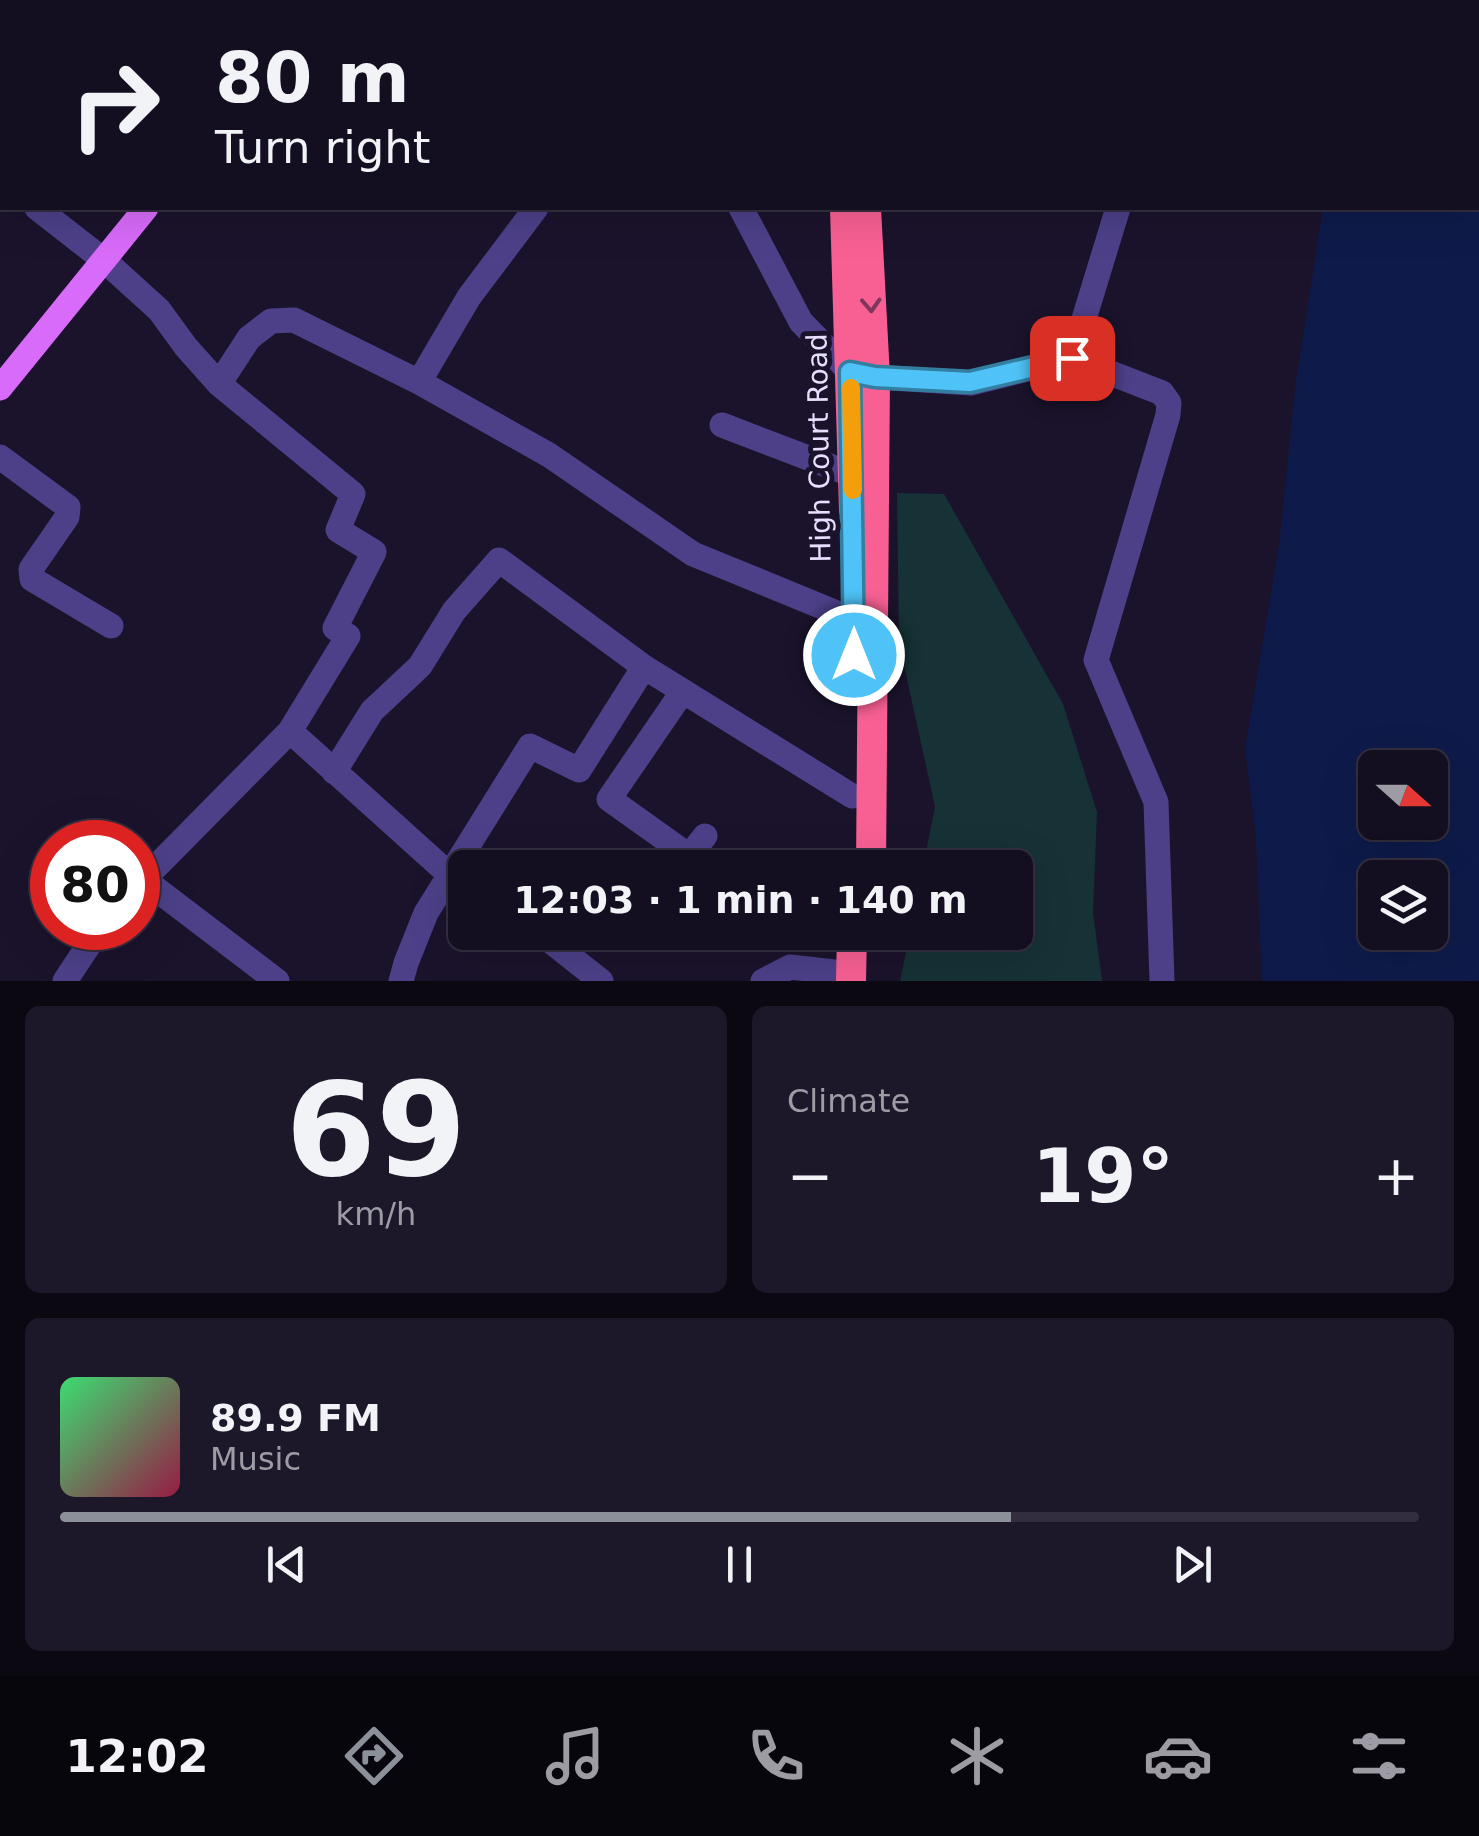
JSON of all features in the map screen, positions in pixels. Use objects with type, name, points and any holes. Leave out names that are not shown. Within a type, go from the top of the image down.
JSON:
[{"type":"highway","name":"High Court Road","points":[[845,210],[863,374],[853,475],[852,850]]},
{"type":"highway","name":"High Court Road","points":[[866,210],[863,374],[871,850]]},
{"type":"highway","points":[[854,950],[858,979]]},
{"type":"highway","points":[[858,979],[866,950]]},
{"type":"main road","points":[[0,388],[144,210]]},
{"type":"street","points":[[40,210],[104,260],[159,310],[219,384],[354,494],[338,530],[374,552],[334,628],[348,636],[290,731],[160,862]]},
{"type":"street","points":[[419,382],[469,297],[534,210]]},
{"type":"street","points":[[742,210],[801,322],[863,374],[970,382],[1072,358],[1162,392],[1168,402],[1168,415],[1096,660],[1156,802],[1162,981]]},
{"type":"street","points":[[1072,358],[1117,210]]},
{"type":"street","points":[[219,384],[250,338],[271,321],[294,320],[419,382],[548,455],[693,554],[854,620]]},
{"type":"street","points":[[722,424],[853,475]]},
{"type":"street","points":[[0,457],[68,507],[67,517],[31,569],[32,580],[111,626]]},
{"type":"street","points":[[334,772],[372,711],[420,666],[454,611],[499,560],[644,667],[852,796]]},
{"type":"street","points":[[475,850],[530,746],[578,770],[644,667]]},
{"type":"street","points":[[683,691],[609,799],[689,856],[704,836]]},
{"type":"street","points":[[290,731],[448,872]]},
{"type":"street","points":[[401,981],[426,913],[448,891]]},
{"type":"street","points":[[160,896],[277,981]]},
{"type":"street","points":[[65,981],[85,950]]},
{"type":"street","points":[[561,950],[600,981]]},
{"type":"street","points":[[763,981],[790,967],[858,979]]},
{"type":"green space","points":[[897,493],[944,494],[1063,704],[1097,812],[1093,913],[1102,981],[900,981],[906,950],[1033,950],[1033,850],[926,850],[935,807],[899,642]]},
{"type":"water","points":[[1323,210],[1479,210],[1479,981],[1262,981],[1256,837],[1245,749],[1279,545],[1296,381]]},
{"type":"slow traffic","points":[[851,388],[853,490]]},
{"type":"route","points":[[854,655],[850,372],[970,382],[1072,358]]}]
